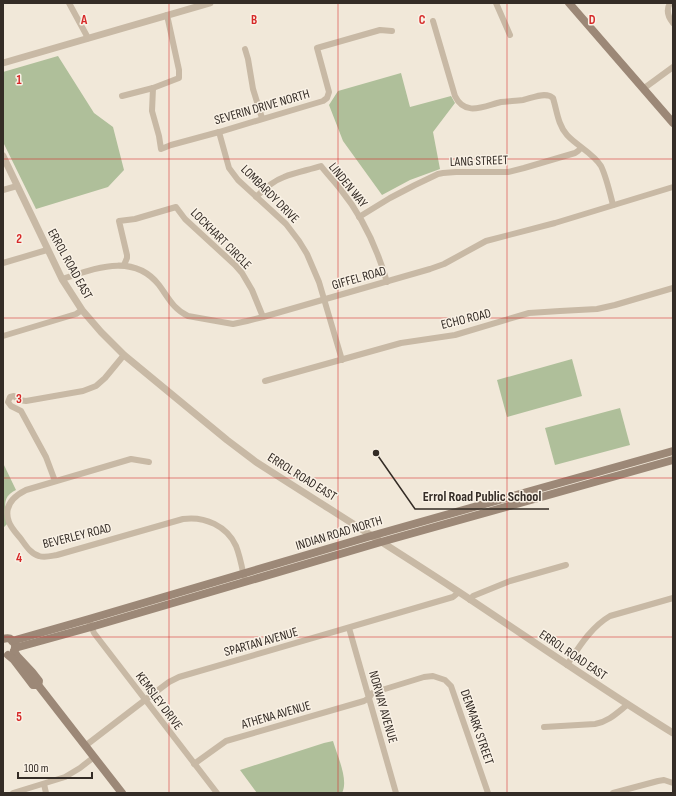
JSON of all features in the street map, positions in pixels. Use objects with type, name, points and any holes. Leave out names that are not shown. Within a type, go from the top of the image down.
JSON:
[{"type":"main road","points":[[569,3],[673,123]]},
{"type":"main road","name":"INDIAN ROAD NORTH","points":[[245,578],[371,536],[673,451]]},
{"type":"main road","name":"INDIAN ROAD NORTH","points":[[8,645],[673,460]]},
{"type":"main road","points":[[8,645],[39,681],[38,686],[122,793]]},
{"type":"street","points":[[68,3],[88,38]]},
{"type":"street","points":[[3,63],[210,3]]},
{"type":"street","points":[[496,3],[510,35]]},
{"type":"street","points":[[670,3],[668,7],[668,14],[673,23]]},
{"type":"street","points":[[122,96],[153,88],[179,78],[179,70],[167,16]]},
{"type":"street","points":[[433,21],[455,96],[460,104],[465,108],[472,109],[501,102],[524,100],[543,95],[550,96],[553,98],[564,131],[601,166],[613,204]]},
{"type":"street","name":"SEVERIN DRIVE NORTH","points":[[153,88],[152,110],[161,149],[319,102],[327,98],[328,89],[317,48],[380,30],[392,31]]},
{"type":"street","points":[[245,49],[262,118]]},
{"type":"street","points":[[643,89],[673,67]]},
{"type":"street","name":"LOMBARDY DRIVE","points":[[219,132],[229,168],[238,180],[286,224],[299,241],[312,263],[342,360]]},
{"type":"street","name":"LANG STREET","points":[[360,217],[390,198],[438,174],[456,172],[508,172],[575,153],[581,148]]},
{"type":"street","name":"ERROL ROAD EAST","points":[[3,156],[62,279],[82,310],[124,355],[256,462],[459,592],[627,705],[673,734]]},
{"type":"street","name":"LINDEN WAY","points":[[256,197],[278,180],[321,166],[360,217],[375,247],[387,282]]},
{"type":"street","points":[[3,190],[17,186]]},
{"type":"street","name":"GIFFEL ROAD","points":[[62,279],[107,266],[130,266],[150,276],[158,284],[176,309],[188,316],[232,324],[247,322],[430,269],[444,264],[486,241],[555,223],[613,204],[673,187]]},
{"type":"street","name":"LOCKHART CIRCLE","points":[[124,265],[127,255],[119,221],[135,220],[176,207],[185,219],[242,273],[252,290],[263,317]]},
{"type":"street","points":[[3,263],[47,250]]},
{"type":"street","name":"ECHO ROAD","points":[[265,381],[401,343],[455,335],[529,313],[597,309],[673,288]]},
{"type":"street","points":[[3,336],[76,314],[82,310]]},
{"type":"street","points":[[55,481],[46,457],[21,411],[10,406],[8,400],[10,397],[14,396],[19,400],[26,401],[93,388],[124,355]]},
{"type":"street","name":"BEVERLEY ROAD","points":[[149,462],[131,459],[26,490],[11,500],[8,508],[8,521],[29,550],[38,556],[46,557],[178,520],[195,518],[205,520],[214,523],[229,536],[236,548],[245,578]]},
{"type":"street","points":[[470,600],[473,596],[510,581],[566,565]]},
{"type":"street","name":"SPARTAN AVENUE","points":[[85,746],[169,682],[179,677],[453,597],[459,592]]},
{"type":"street","points":[[567,665],[591,631],[603,620],[610,616],[673,598]]},
{"type":"street","name":"KEMSLEY DRIVE","points":[[90,623],[94,633],[217,793]]},
{"type":"street","name":"NORWAY AVENUE","points":[[349,628],[396,793]]},
{"type":"street","name":"DENMARK STREET","points":[[368,698],[372,693],[424,677],[433,676],[445,680],[451,686],[488,793]]},
{"type":"street","name":"ATHENA AVENUE","points":[[194,764],[226,741],[364,701],[368,698]]},
{"type":"street","points":[[544,726],[603,723],[627,705]]},
{"type":"street","points":[[13,793],[60,779],[80,768],[94,757]]},
{"type":"street","points":[[612,793],[658,781],[664,780],[673,782]]},
{"type":"street","points":[[44,784],[46,793]]},
{"type":"green space","points":[[58,56],[94,113],[113,127],[124,170],[108,187],[36,209],[3,142],[3,72]]},
{"type":"green space","points":[[401,73],[410,107],[451,96],[455,103],[433,132],[440,169],[410,180],[382,195],[343,141],[329,105],[338,91]]},
{"type":"green space","points":[[572,359],[582,396],[507,417],[497,380]]},
{"type":"green space","points":[[620,408],[630,445],[555,465],[545,428]]},
{"type":"green space","points":[[3,463],[16,490],[8,496],[6,500],[5,508],[8,523],[3,528]]},
{"type":"green space","points":[[333,741],[343,775],[344,788],[342,793],[257,793],[240,770],[324,743]]},
{"type":"place","name":"Errol Road Public School","points":[[376,453]]}]
